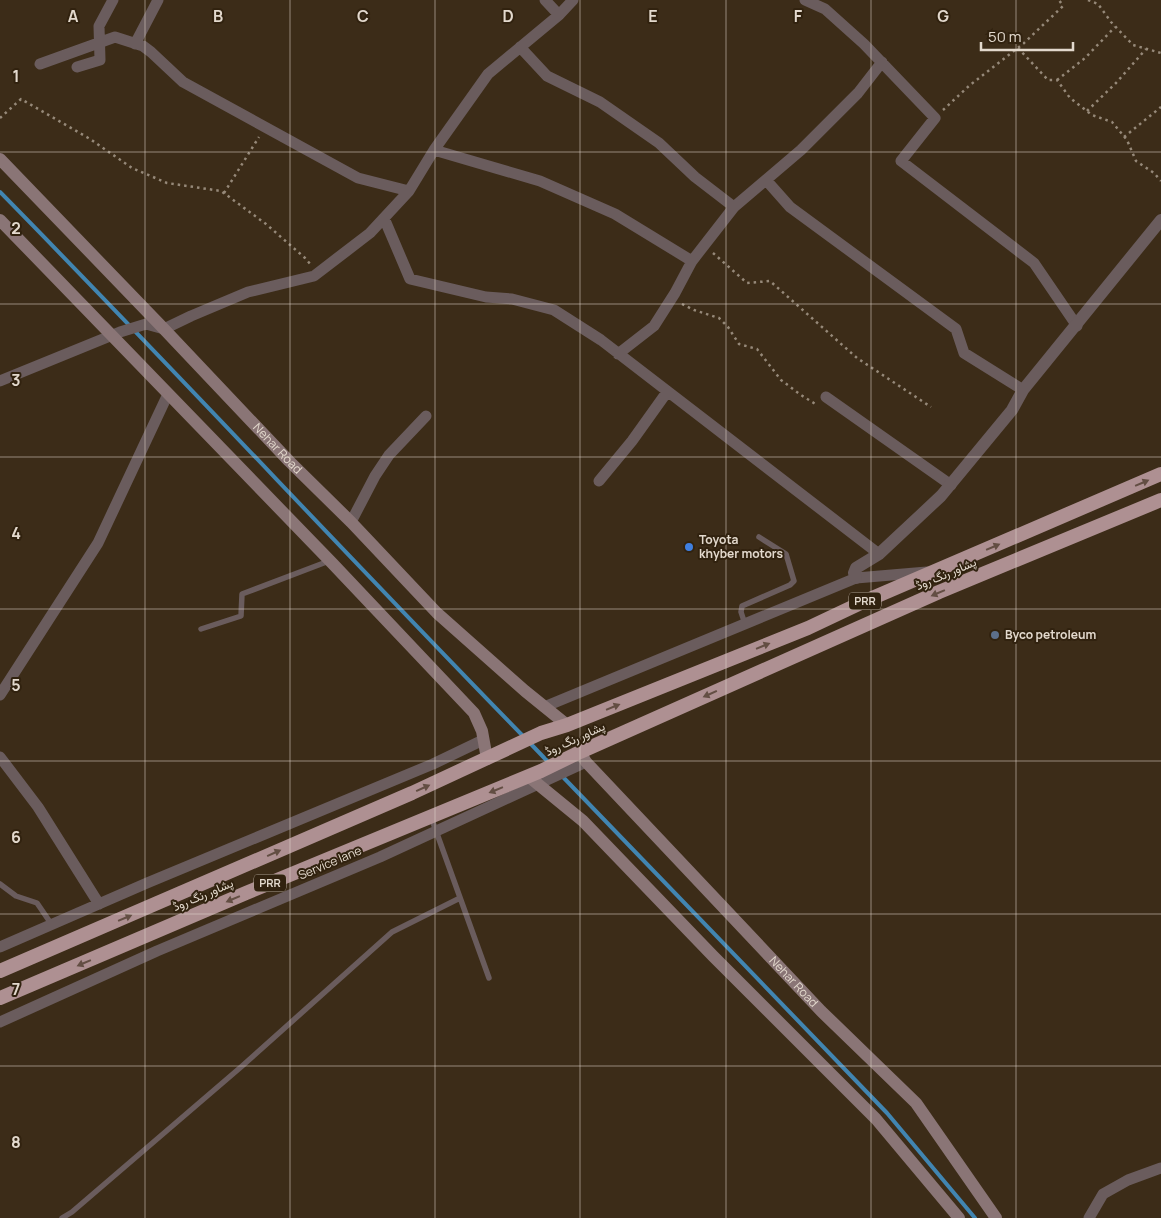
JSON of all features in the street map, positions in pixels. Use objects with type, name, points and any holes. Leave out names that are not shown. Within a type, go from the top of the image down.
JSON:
[{"type":"highway","name":"پشاور رنگ روڈ","points":[[0,971],[229,873],[487,759],[541,733],[567,725],[808,628],[863,602],[1161,474]]},
{"type":"highway","name":"پشاور رنگ روڈ","points":[[0,998],[431,817],[536,777],[940,592],[1161,500]]},
{"type":"highway","points":[[1090,505],[1086,514],[1090,523],[1095,527]]},
{"type":"highway","points":[[1050,522],[1058,526],[1062,534],[1059,542]]},
{"type":"main road","name":"Nehar Road","points":[[0,159],[289,462],[351,522],[437,613],[567,725]]},
{"type":"main road","points":[[0,220],[116,334],[168,394],[474,713],[482,731],[487,759]]},
{"type":"main road","name":"Nehar Road","points":[[578,758],[821,1011],[916,1103],[996,1218]]},
{"type":"main road","points":[[536,777],[583,822],[876,1119],[959,1218]]},
{"type":"street","points":[[78,67],[100,60],[99,26],[113,0]]},
{"type":"street","points":[[136,44],[158,0]]},
{"type":"street","points":[[545,0],[559,15]]},
{"type":"street","points":[[0,381],[116,334],[146,324],[164,329],[248,292],[314,276],[370,233],[409,190],[434,150],[488,74],[559,15],[573,0]]},
{"type":"street","points":[[805,0],[825,9],[864,44],[934,118],[901,161],[1034,263],[1076,326]]},
{"type":"street","points":[[40,64],[115,37],[136,44],[151,52],[183,82],[358,178],[409,190]]},
{"type":"street","points":[[520,47],[547,76],[600,102],[659,143],[695,177],[734,207]]},
{"type":"street","points":[[618,354],[654,326],[692,261],[734,207],[801,150],[858,93],[882,62]]},
{"type":"street","points":[[434,150],[540,181],[615,214],[692,261]]},
{"type":"street","points":[[766,180],[790,207],[956,329],[964,353],[1023,390]]},
{"type":"street","points":[[384,218],[410,279],[486,297],[512,299],[554,310],[601,340],[879,554]]},
{"type":"street","points":[[856,578],[854,573],[856,568],[879,554],[951,485],[1012,410],[1023,390],[1161,220]]},
{"type":"street","points":[[599,481],[632,441],[668,392]]},
{"type":"street","points":[[0,695],[98,543],[168,394]]},
{"type":"street","points":[[826,397],[951,485]]},
{"type":"street","points":[[351,522],[375,476],[389,455],[426,416]]},
{"type":"street","points":[[544,707],[856,578],[935,572]]},
{"type":"street","points":[[0,947],[433,764],[484,740]]},
{"type":"street","points":[[0,757],[38,807],[99,904]]},
{"type":"street","name":"Service lane","points":[[0,1022],[157,951],[380,857],[436,831],[536,777]]},
{"type":"street","points":[[1089,1218],[1103,1194],[1128,1180],[1161,1168]]},
{"type":"lane","points":[[745,624],[741,612],[742,606],[794,582],[786,554],[759,537]]},
{"type":"lane","points":[[201,629],[241,616],[242,594],[330,561]]},
{"type":"lane","points":[[431,817],[489,978]]},
{"type":"lane","points":[[0,884],[16,896],[37,903],[52,925]]},
{"type":"lane","points":[[62,1218],[72,1212],[131,1162],[392,932],[460,898]]},
{"type":"path","points":[[934,118],[970,85],[1018,48],[1064,6],[1059,0]]},
{"type":"path","points":[[1088,0],[1098,4],[1115,27],[1133,45],[1161,53]]},
{"type":"path","points":[[1018,48],[1048,80],[1057,80],[1086,58],[1115,27]]},
{"type":"path","points":[[1087,111],[1116,83],[1146,49]]},
{"type":"path","points":[[1057,80],[1070,98],[1092,115],[1112,122],[1124,136],[1136,161],[1154,173],[1161,181]]},
{"type":"path","points":[[0,118],[21,99],[90,139],[132,168],[166,183],[221,190],[266,224],[305,258],[318,273]]},
{"type":"path","points":[[1124,136],[1161,107]]},
{"type":"path","points":[[224,193],[265,127]]},
{"type":"path","points":[[704,246],[746,283],[770,281],[857,358],[931,407]]},
{"type":"path","points":[[672,298],[694,310],[719,318],[728,327],[739,344],[757,349],[781,380],[801,396],[820,406],[826,397]]},
{"type":"waterway","points":[[0,192],[524,737]]},
{"type":"waterway","points":[[529,742],[550,764]]},
{"type":"waterway","points":[[562,776],[887,1113],[975,1218]]},
{"type":"place","name":"Toyota khyber motors","points":[[689,547]]},
{"type":"place","name":"Byco petroleum","points":[[995,635]]}]
